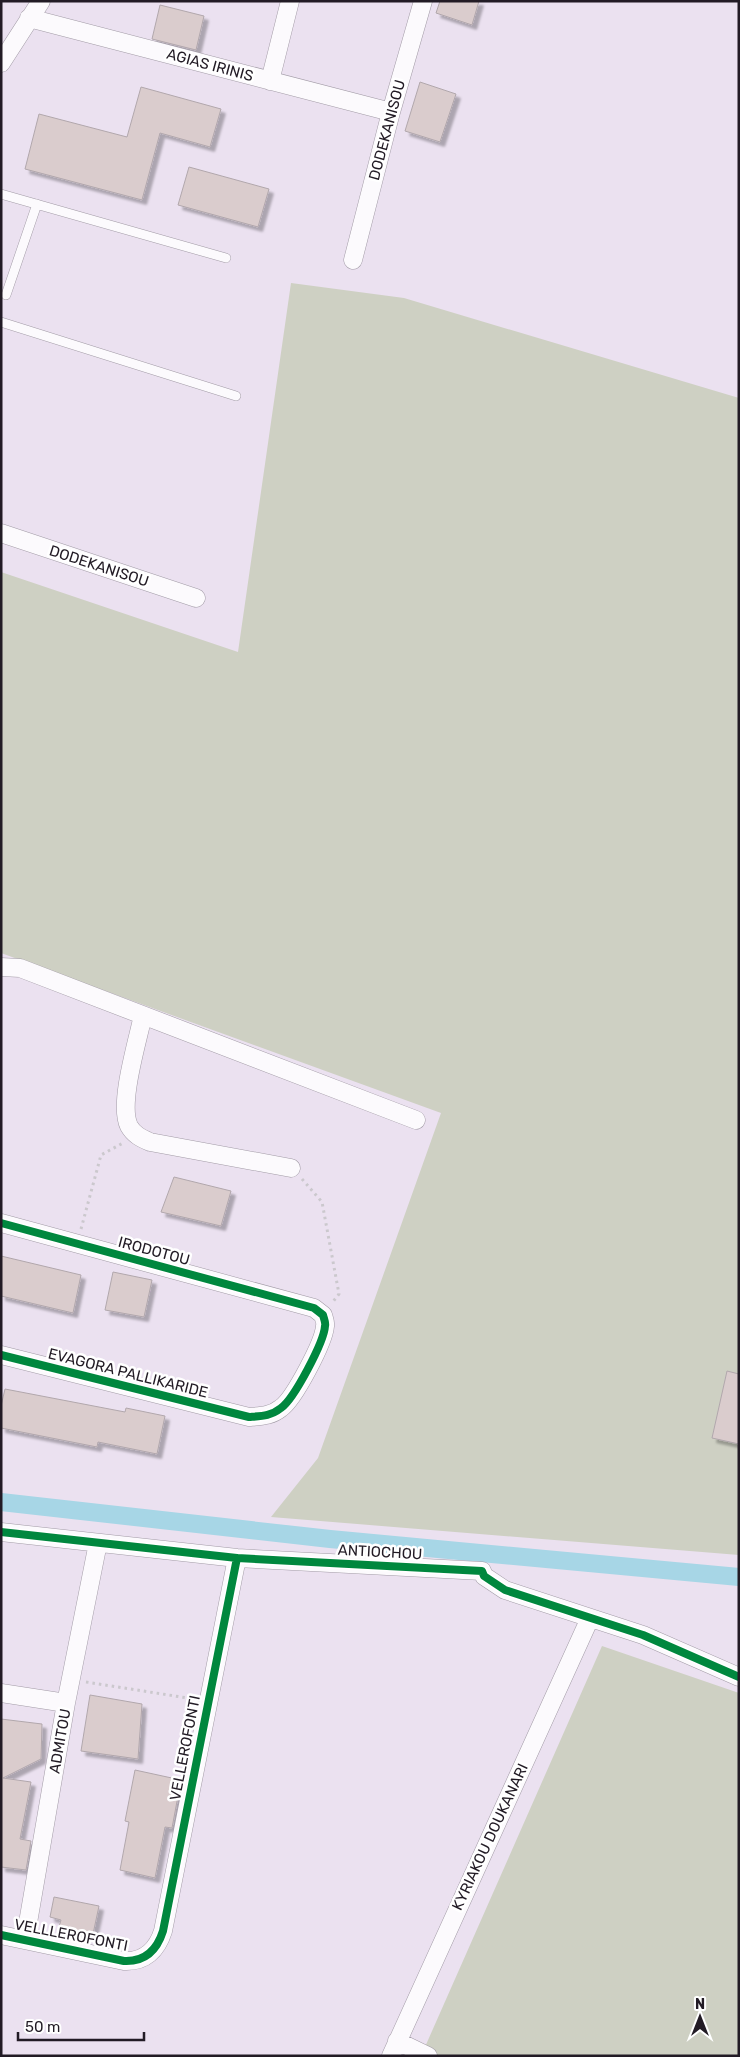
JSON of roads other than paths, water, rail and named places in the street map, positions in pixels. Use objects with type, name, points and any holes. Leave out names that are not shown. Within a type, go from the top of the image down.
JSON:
[{"type":"street","points":[[1,63],[41,1]]},
{"type":"street","points":[[270,81],[290,1]]},
{"type":"street","name":"DODEKANISOU","points":[[353,260],[391,112],[423,1]]},
{"type":"street","name":"AGIAS IRINIS","points":[[29,18],[391,112]]},
{"type":"street","name":"DODEKANISOU","points":[[1,534],[196,598]]},
{"type":"street","points":[[1,967],[20,968],[416,1120]]},
{"type":"street","points":[[144,1015],[124,1108],[129,1126],[136,1136],[150,1142],[291,1168]]},
{"type":"street","name":"IRODOTOU","points":[[1,1223],[300,1304],[314,1308],[323,1315],[326,1325],[323,1336],[294,1393],[283,1407],[269,1416],[249,1417]]},
{"type":"street","name":"EVAGORA PALLIKARIDE","points":[[1,1355],[249,1417]]},
{"type":"street","name":"ANTIOCHOU","points":[[1,1532],[237,1558],[482,1571],[484,1576],[505,1590],[643,1634],[738,1675]]},
{"type":"street","name":"ADMITOU","points":[[25,1940],[66,1703],[98,1543]]},
{"type":"street","name":"VELLEROFONTI","points":[[159,1943],[163,1931],[237,1558]]},
{"type":"street","name":"KYRIAKOU DOUKANARI","points":[[394,2048],[590,1618]]},
{"type":"street","points":[[1,1693],[66,1703]]},
{"type":"street","name":"VELLLEROFONTI","points":[[1,1935],[114,1960],[132,1962],[144,1958],[159,1943]]},
{"type":"street","points":[[394,2048],[428,2056]]},
{"type":"lane","points":[[1,194],[226,258]]},
{"type":"lane","points":[[6,295],[37,204]]},
{"type":"lane","points":[[1,322],[236,396]]},
{"type":"waterway","points":[[1,1502],[330,1539],[739,1577]]}]
